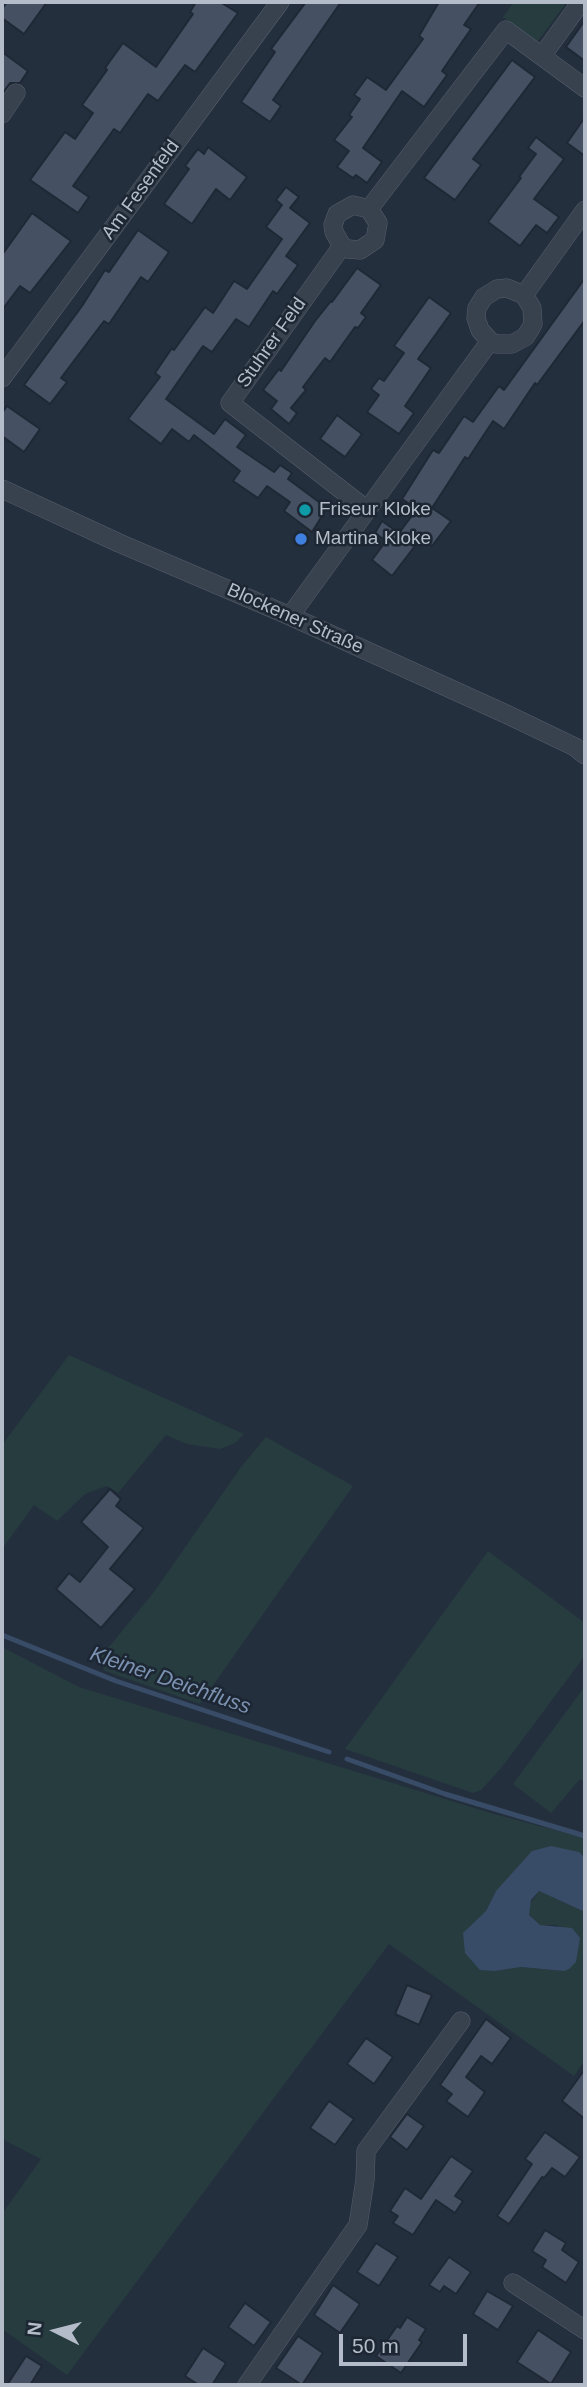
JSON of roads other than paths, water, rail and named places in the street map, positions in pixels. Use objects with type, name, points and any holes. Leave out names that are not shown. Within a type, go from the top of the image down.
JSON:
[{"type":"street","name":"Am Fesenfeld","points":[[2,378],[280,2]]},
{"type":"street","points":[[542,56],[581,2]]},
{"type":"street","points":[[369,209],[506,30],[585,88]]},
{"type":"street","points":[[2,114],[16,93]]},
{"type":"street","points":[[353,205],[369,209],[378,223],[375,240],[360,250],[342,246],[334,232],[333,225],[337,214],[353,205]]},
{"type":"street","points":[[524,295],[585,211]]},
{"type":"street","name":"Stuhrer Feld","points":[[342,246],[230,404],[366,509]]},
{"type":"street","points":[[507,288],[524,295],[533,308],[530,331],[519,342],[512,344],[496,344],[490,341],[480,330],[476,318],[477,309],[484,297],[498,289],[507,288]]},
{"type":"street","points":[[290,616],[490,341]]},
{"type":"street","name":"Blockener Straße","points":[[2,489],[506,714],[575,747],[585,755]]},
{"type":"street","points":[[247,2385],[358,2225],[365,2180],[366,2151],[461,2021]]},
{"type":"street","points":[[513,2283],[585,2330]]},
{"type":"water","points":[[551,1846],[579,1852],[585,1858],[585,1912],[539,1891],[531,1900],[529,1915],[540,1925],[572,1928],[580,1938],[576,1962],[564,1971],[521,1967],[480,1970],[465,1953],[463,1933],[486,1911],[496,1891],[532,1851]]},
{"type":"waterway","name":"Kleiner Deichfluss","points":[[2,1635],[116,1681],[329,1752]]},
{"type":"waterway","name":"Kleiner Deichfluss","points":[[347,1759],[445,1794],[585,1836]]},
{"type":"place","name":"Friseur Kloke","points":[[305,510]]},
{"type":"place","name":"Martina Kloke","points":[[301,539]]}]
